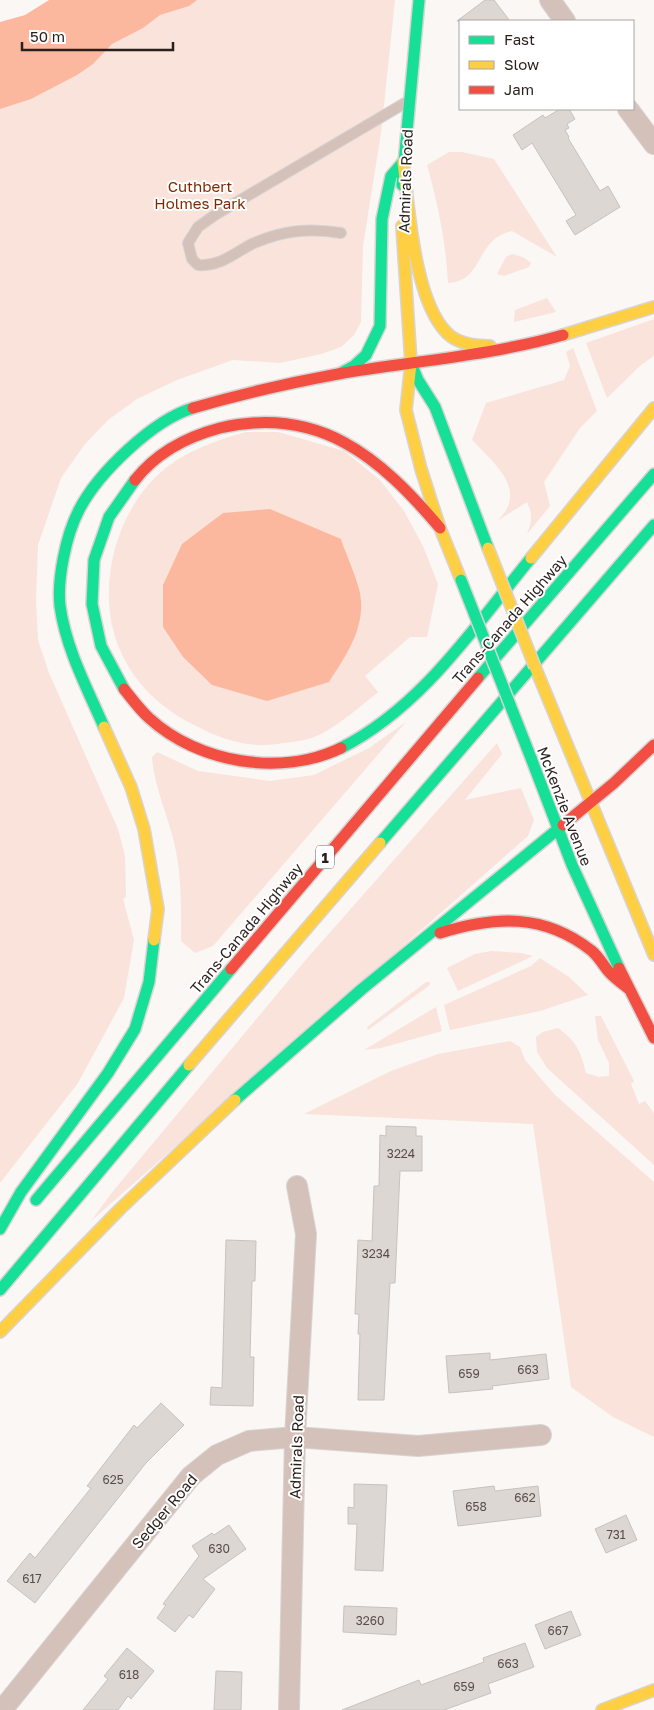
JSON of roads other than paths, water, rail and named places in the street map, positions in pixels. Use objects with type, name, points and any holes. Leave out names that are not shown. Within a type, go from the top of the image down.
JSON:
[{"type":"main road","name":"Admirals Road","points":[[419,0],[403,162],[402,236],[411,363],[406,410],[421,469],[440,528],[461,580]]},
{"type":"main road","points":[[403,162],[413,232],[433,313],[447,333],[463,343],[485,346],[531,344]]},
{"type":"main road","points":[[338,374],[354,366],[366,355],[380,326],[382,219],[391,176],[403,162]]},
{"type":"main road","points":[[0,1229],[21,1192],[108,1073],[135,1029],[149,982],[158,909],[144,829],[131,787],[71,652],[60,605],[63,556],[79,510],[111,465],[148,433],[188,410],[260,390],[338,374],[436,361],[531,344],[604,324],[654,307]]},
{"type":"main road","name":"Admirals Road","points":[[411,363],[418,380],[434,407],[488,548]]},
{"type":"main road","points":[[440,528],[411,492],[381,465],[355,446],[326,432],[298,424],[272,421],[242,423],[206,431],[175,444],[152,462],[125,491],[104,526],[94,562],[90,595],[94,627],[112,671],[128,696],[165,733],[189,747],[218,757],[244,762],[283,763],[323,756],[354,740],[394,715],[434,676],[654,408]]},
{"type":"main road","name":"Trans-Canada Highway","points":[[0,1243],[410,757],[654,474]]},
{"type":"main road","name":"1","points":[[0,1290],[180,1075],[654,525]]},
{"type":"main road","name":"McKenzie Avenue","points":[[488,548],[559,726],[654,954]]},
{"type":"main road","name":"McKenzie Avenue","points":[[461,580],[584,895],[654,1038]]},
{"type":"main road","points":[[0,1332],[120,1209],[237,1098],[362,989],[592,802],[654,745]]},
{"type":"main road","points":[[424,939],[474,922],[499,918],[523,920],[553,929],[595,954],[610,974],[629,989]]},
{"type":"main road","points":[[602,1710],[654,1690]]},
{"type":"street","points":[[550,0],[564,20]]},
{"type":"street","points":[[629,110],[654,144]]},
{"type":"street","name":"Admirals Road","points":[[289,1710],[295,1437],[306,1234],[297,1186]]},
{"type":"street","name":"Sedger Road","points":[[2,1710],[191,1476],[217,1455],[249,1441],[295,1437],[418,1446],[541,1435]]},
{"type":"lane","points":[[341,232],[315,228],[274,235],[252,244],[230,258],[207,266],[198,265],[192,259],[188,244],[198,228],[215,215],[408,102]]},
{"type":"park label","name":"Cuthbert Holmes Park","points":[[200,194]]}]
